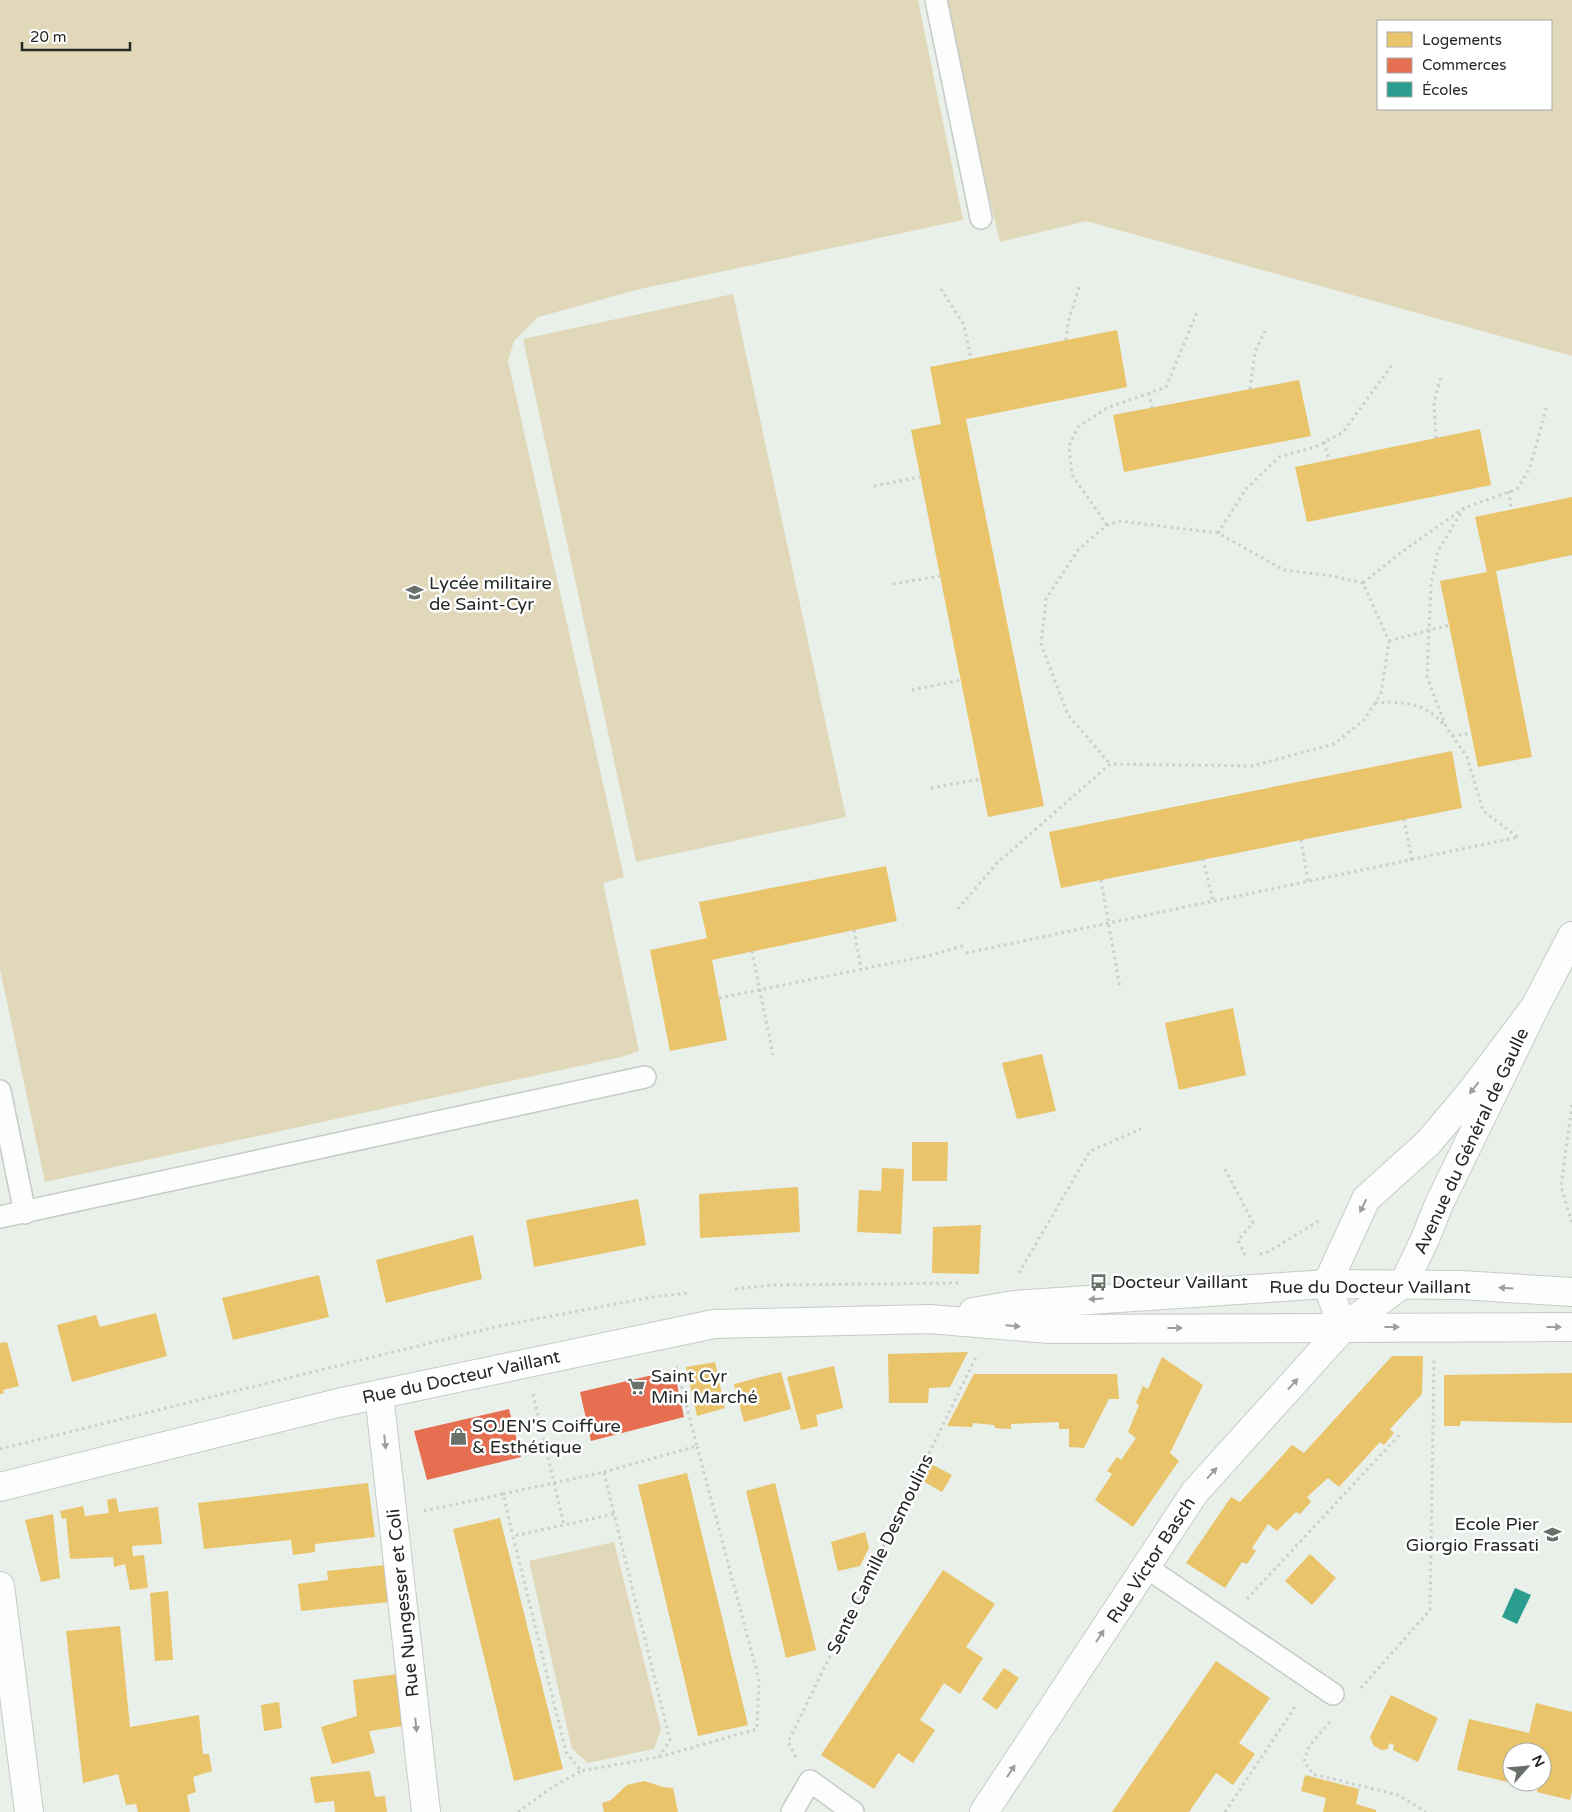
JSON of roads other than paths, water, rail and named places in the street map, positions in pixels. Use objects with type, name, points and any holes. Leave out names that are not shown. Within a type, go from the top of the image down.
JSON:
[{"type":"main road","name":"Avenue du Général de Gaulle","points":[[1343,1328],[1404,1283],[1439,1204],[1534,1007],[1572,936]]},
{"type":"main road","name":"Avenue du Général de Gaulle","points":[[1327,1284],[1366,1199],[1428,1143],[1471,1092],[1534,1007]]},
{"type":"main road","name":"Rue du Docteur Vaillant","points":[[0,1487],[379,1394],[714,1324],[929,1318],[1014,1305],[1327,1284],[1404,1283],[1572,1292]]},
{"type":"main road","points":[[1327,1284],[1343,1328]]},
{"type":"main road","name":"Rue du Docteur Vaillant","points":[[929,1318],[1050,1328],[1572,1327]]},
{"type":"main road","name":"Rue Victor Basch","points":[[984,1812],[1195,1492],[1343,1328]]},
{"type":"main road","name":"Rue Nungesser et Coli","points":[[379,1394],[426,1812]]},
{"type":"main road","points":[[0,1586],[29,1812]]},
{"type":"lane","points":[[936,0],[981,218]]},
{"type":"lane","points":[[0,1217],[645,1077]]},
{"type":"lane","points":[[0,1090],[25,1213]]},
{"type":"lane","points":[[1146,1567],[1333,1694]]},
{"type":"lane","points":[[792,1812],[810,1782],[853,1812]]},
{"type":"place","name":"Lycée militaire de Saint-Cyr","points":[[415,593]]},
{"type":"place","name":"Docteur Vaillant","points":[[1098,1282]]},
{"type":"place","name":"Saint Cyr Mini Marché","points":[[637,1386]]},
{"type":"place","name":"SOJEN'S Coiffure & Esthétique","points":[[458,1436]]},
{"type":"place","name":"Ecole Pier Giorgio Frassati","points":[[1553,1534]]}]
